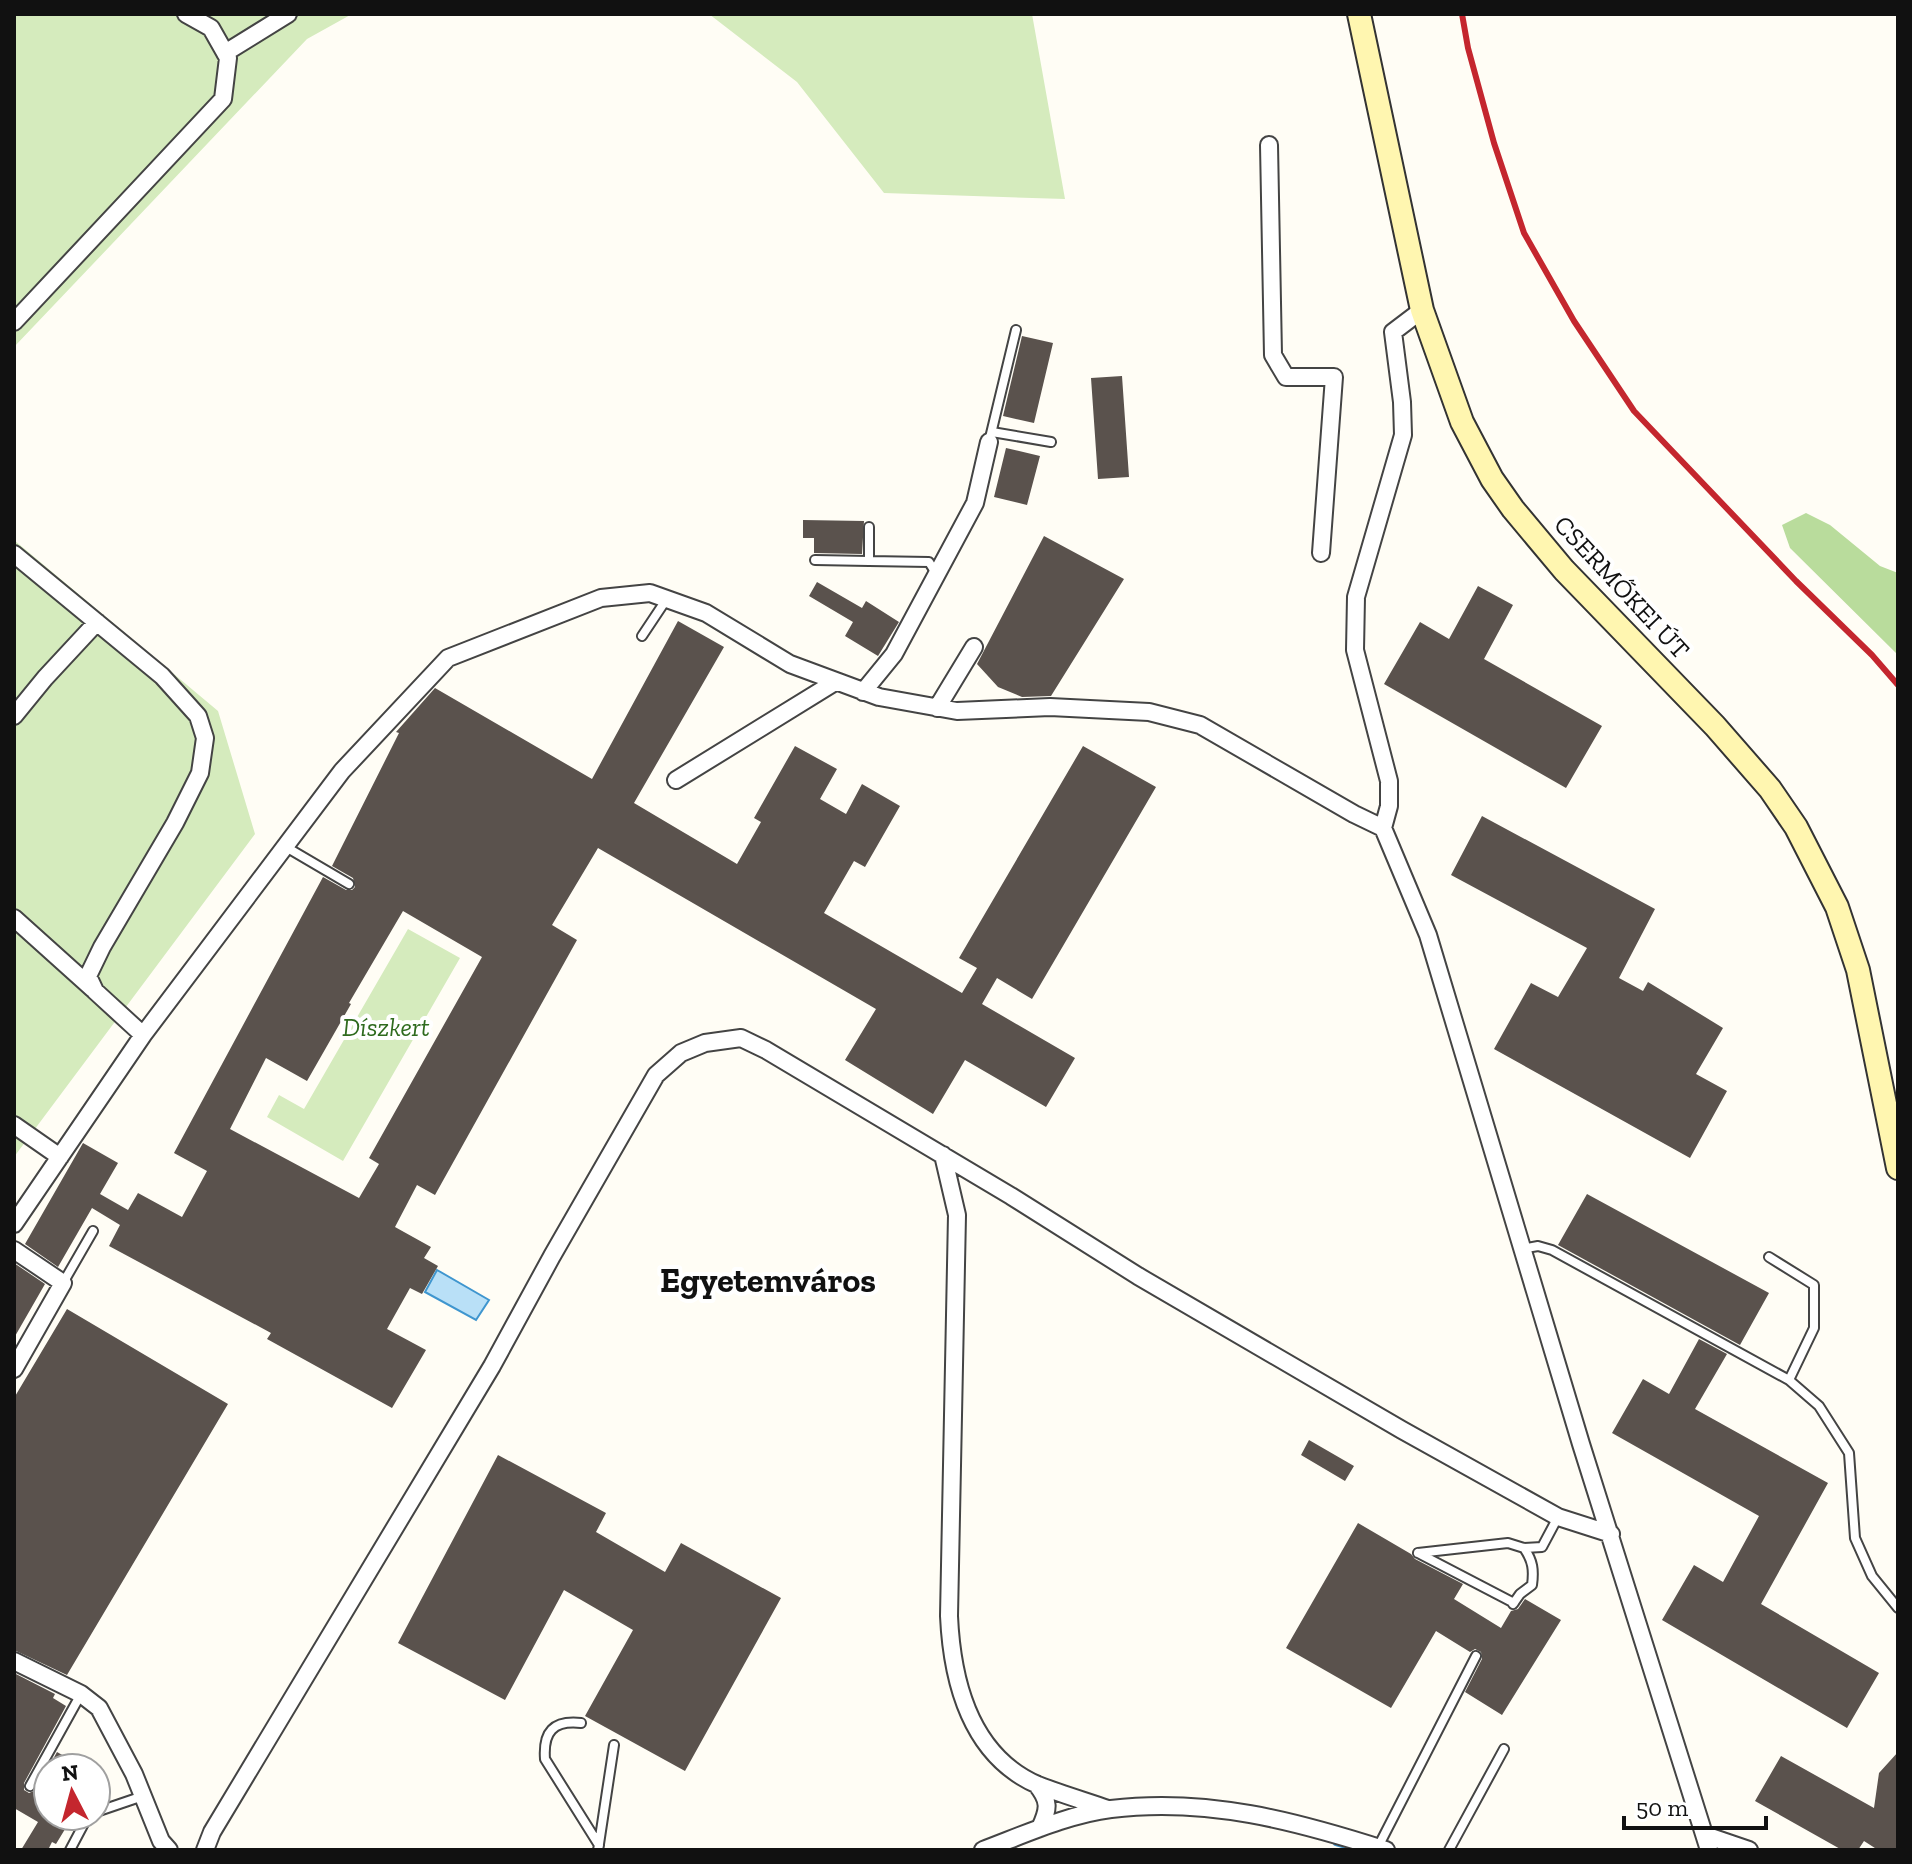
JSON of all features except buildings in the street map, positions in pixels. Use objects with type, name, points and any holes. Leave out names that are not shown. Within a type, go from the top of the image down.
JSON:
[{"type":"main road","name":"CSERMŐKEI ÚT","points":[[1359,14],[1422,310],[1462,422],[1492,479],[1513,509],[1564,570],[1715,726],[1770,789],[1818,865],[1837,907],[1858,970],[1898,1168]]},
{"type":"street","points":[[14,322],[223,99],[228,58],[211,28],[186,14]]},
{"type":"street","points":[[225,53],[288,14]]},
{"type":"street","points":[[1269,145],[1273,355],[1286,377],[1334,377],[1321,553]]},
{"type":"street","points":[[1422,310],[1393,332],[1403,435],[1356,597],[1355,650],[1389,781],[1389,806],[1383,828],[1428,935],[1521,1249],[1707,1842],[1749,1850]]},
{"type":"street","points":[[863,692],[894,654],[975,503],[990,437]]},
{"type":"street","points":[[14,554],[162,676],[198,716],[205,738],[200,773],[182,810],[88,976],[95,991]]},
{"type":"street","points":[[14,1224],[143,1035],[342,771],[448,658],[601,598],[650,593],[706,613],[790,664],[863,692],[937,708],[957,711],[1050,707],[1149,712],[1200,725],[1383,828]]},
{"type":"street","points":[[14,716],[97,622]]},
{"type":"street","points":[[937,708],[974,647]]},
{"type":"street","points":[[676,780],[835,682]]},
{"type":"street","points":[[14,918],[143,1035]]},
{"type":"street","points":[[205,1850],[229,1804],[492,1366],[656,1075],[681,1053],[705,1043],[741,1038],[766,1050],[1138,1276],[1304,1372],[1558,1517],[1611,1534]]},
{"type":"street","points":[[14,1125],[60,1157]]},
{"type":"street","points":[[943,1155],[957,1215],[950,1650],[958,1687],[972,1722],[992,1751],[1010,1768],[1036,1784],[1108,1809]]},
{"type":"street","points":[[14,1250],[63,1283],[14,1369]]},
{"type":"street","points":[[14,1661],[81,1694],[99,1708],[144,1796],[161,1841],[169,1850]]},
{"type":"street","points":[[1036,1784],[1047,1796],[1049,1805],[1040,1828]]},
{"type":"street","points":[[983,1850],[1040,1828],[1108,1809],[1210,1806],[1259,1814],[1382,1849]]},
{"type":"lane","points":[[1016,330],[990,437],[1051,442]]},
{"type":"lane","points":[[869,527],[869,561]]},
{"type":"lane","points":[[815,560],[929,562],[937,576]]},
{"type":"lane","points":[[642,636],[667,599]]},
{"type":"lane","points":[[286,847],[349,884]]},
{"type":"lane","points":[[63,1283],[93,1231]]},
{"type":"lane","points":[[1521,1249],[1538,1246],[1552,1250],[1789,1380],[1819,1406],[1849,1453],[1855,1538],[1872,1576],[1898,1608]]},
{"type":"lane","points":[[1769,1257],[1814,1285],[1814,1328],[1789,1380]]},
{"type":"lane","points":[[1524,1548],[1532,1559],[1532,1585],[1520,1594],[1513,1605],[1418,1553],[1508,1543],[1524,1548],[1542,1547],[1558,1517]]},
{"type":"lane","points":[[1382,1849],[1428,1745],[1476,1656]]},
{"type":"lane","points":[[30,1786],[81,1694]]},
{"type":"lane","points":[[581,1723],[557,1725],[548,1734],[544,1746],[545,1759],[599,1847]]},
{"type":"lane","points":[[599,1847],[614,1745]]},
{"type":"lane","points":[[1449,1850],[1504,1749]]},
{"type":"lane","points":[[112,1807],[144,1796]]},
{"type":"lane","points":[[70,1850],[80,1832]]},
{"type":"green space","points":[[14,14],[352,14],[307,39],[14,347]]},
{"type":"green space","points":[[709,14],[1032,14],[1065,199],[884,193],[797,82]]},
{"type":"green space","points":[[1806,513],[1830,525],[1880,566],[1898,573],[1898,655],[1790,548],[1782,525]]},
{"type":"green space","points":[[14,540],[218,711],[255,834],[14,1157]]},
{"type":"green space","name":"Díszkert","points":[[408,929],[460,958],[343,1161],[267,1117],[279,1095],[304,1109]]},
{"type":"water","points":[[437,1270],[489,1300],[476,1320],[425,1292]]},
{"type":"waterway","points":[[1336,1843],[1360,1850]]},
{"type":"railway","points":[[1462,14],[1494,143],[1524,233],[1574,321],[1634,411],[1898,685]]},
{"type":"district","name":"Egyetemváros","points":[[768,1280]]}]
